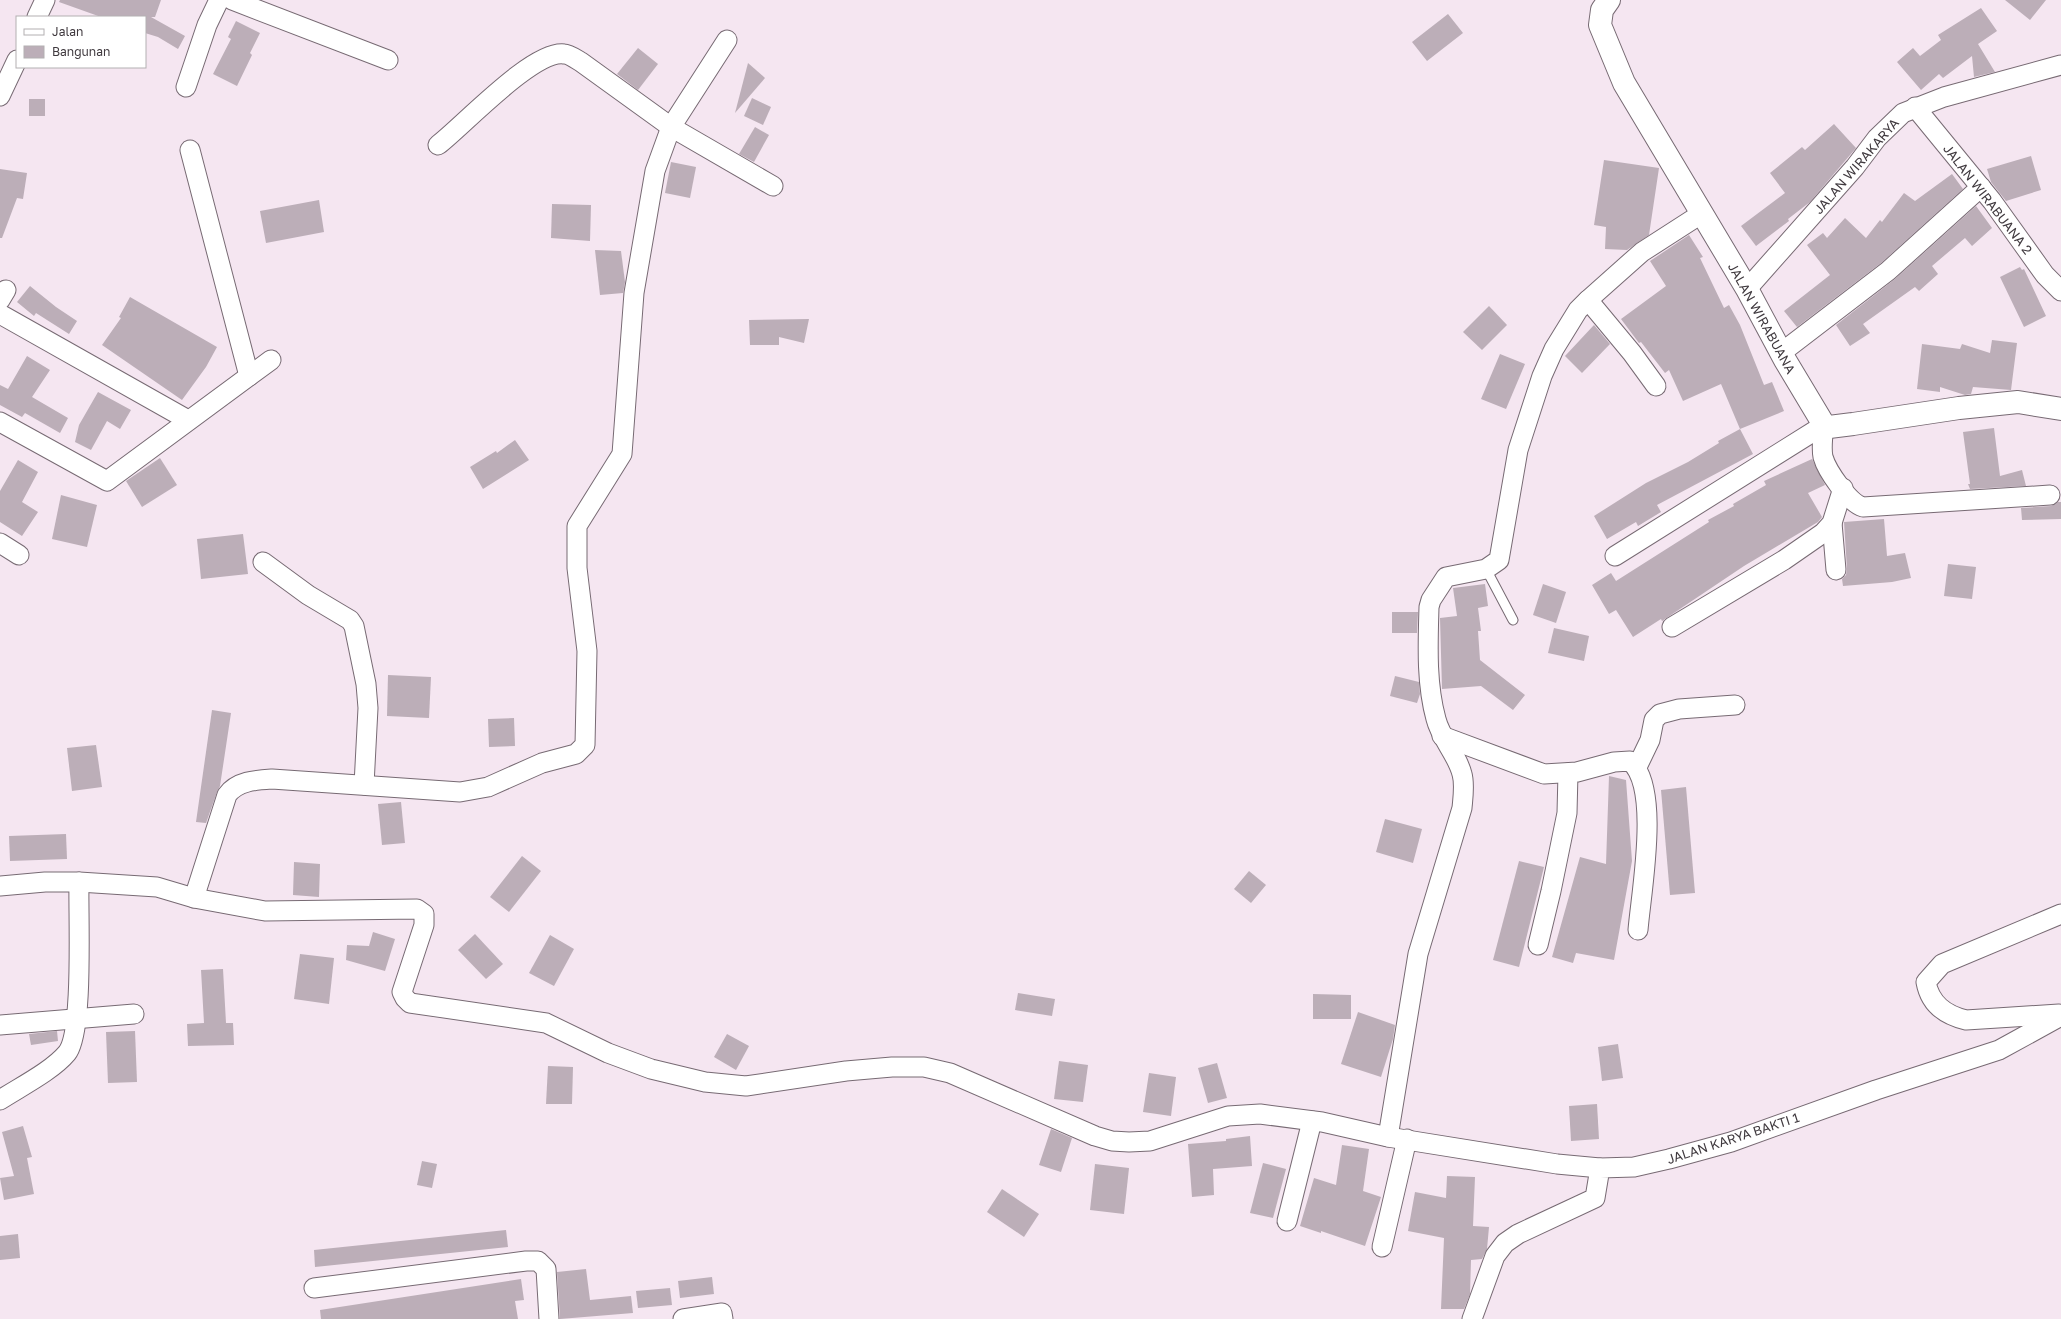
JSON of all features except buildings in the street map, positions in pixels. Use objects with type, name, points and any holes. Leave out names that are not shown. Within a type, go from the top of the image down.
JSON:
[{"type":"street","points":[[37,16],[45,0]]},
{"type":"street","points":[[186,86],[207,25],[218,0]]},
{"type":"street","points":[[232,0],[265,6],[388,60]]},
{"type":"street","name":"JALAN WIRABUANA","points":[[1609,0],[1602,10],[1600,26],[1624,83],[1747,289],[1781,353],[1824,425]]},
{"type":"street","points":[[0,886],[45,882],[79,882],[156,887],[194,898],[227,795],[236,786],[261,779],[272,779],[445,792],[477,790],[542,763],[576,754],[585,745],[587,651],[577,568],[577,526],[622,454],[634,293],[655,171],[671,127],[726,40]]},
{"type":"street","points":[[438,145],[491,97],[541,60],[554,55],[564,54],[581,62],[671,127],[773,186]]},
{"type":"street","points":[[1,92],[16,62]]},
{"type":"street","name":"JALAN WIRAKARYA","points":[[1747,289],[1855,167],[1877,138],[1903,113],[1914,107],[2061,65]]},
{"type":"street","name":"JALAN WIRABUANA 2","points":[[1914,107],[1981,188],[2045,275],[2061,291]]},
{"type":"street","points":[[190,150],[249,376]]},
{"type":"street","points":[[1781,353],[1888,271],[1981,188]]},
{"type":"street","points":[[1388,1136],[1418,954],[1462,808],[1463,775],[1458,763],[1442,736],[1433,706],[1428,648],[1429,606],[1431,600],[1446,577],[1486,569],[1498,560],[1502,550],[1518,450],[1542,376],[1554,349],[1578,310],[1642,252],[1701,214]]},
{"type":"street","points":[[1588,300],[1632,353],[1656,386]]},
{"type":"street","points":[[0,314],[188,420]]},
{"type":"street","points":[[0,422],[107,481],[271,360]]},
{"type":"street","points":[[1824,425],[1829,427],[1959,408],[2018,402],[2061,409]]},
{"type":"street","points":[[1824,425],[1823,456],[1850,500],[1863,507],[2050,495]]},
{"type":"street","points":[[1615,556],[1824,425]]},
{"type":"street","points":[[1672,626],[1784,560],[1824,533],[1832,523],[1843,488]]},
{"type":"street","points":[[1832,523],[1836,570]]},
{"type":"street","points":[[0,545],[19,554]]},
{"type":"street","points":[[263,562],[308,595],[350,620],[354,626],[367,696],[364,785]]},
{"type":"street","points":[[1637,767],[1650,740],[1654,720],[1660,714],[1679,709],[1735,705]]},
{"type":"street","points":[[1442,736],[1544,774],[1577,772],[1614,762],[1630,761],[1637,767],[1645,803],[1648,831],[1638,930]]},
{"type":"street","points":[[1538,945],[1567,814],[1568,772]]},
{"type":"street","points":[[0,1100],[56,1063],[68,1053],[73,1044],[78,1017],[79,882]]},
{"type":"street","name":"JALAN KARYA BAKTI 1","points":[[194,898],[265,911],[416,909],[424,914],[424,925],[402,992],[410,1003],[546,1023],[608,1053],[651,1069],[705,1082],[746,1086],[846,1071],[892,1067],[924,1067],[950,1073],[1095,1136],[1112,1141],[1129,1142],[1150,1140],[1228,1116],[1260,1114],[1312,1121],[1388,1136],[1557,1164],[1600,1168],[1634,1167],[1731,1142],[1876,1090],[1999,1050],[2061,1015]]},
{"type":"street","points":[[2061,914],[1942,964],[1926,982],[1933,1002],[1941,1010],[1954,1017],[1966,1020],[2061,1015]]},
{"type":"street","points":[[0,1025],[78,1017],[134,1014]]},
{"type":"street","points":[[1287,1221],[1312,1121]]},
{"type":"street","points":[[1382,1247],[1407,1139]]},
{"type":"street","points":[[1472,1319],[1495,1256],[1505,1243],[1518,1234],[1594,1198],[1600,1168]]},
{"type":"street","points":[[314,1288],[526,1261],[538,1261],[546,1269],[548,1319]]},
{"type":"street","points":[[683,1319],[722,1313],[723,1319]]},
{"type":"lane","points":[[1486,569],[1513,620]]}]
